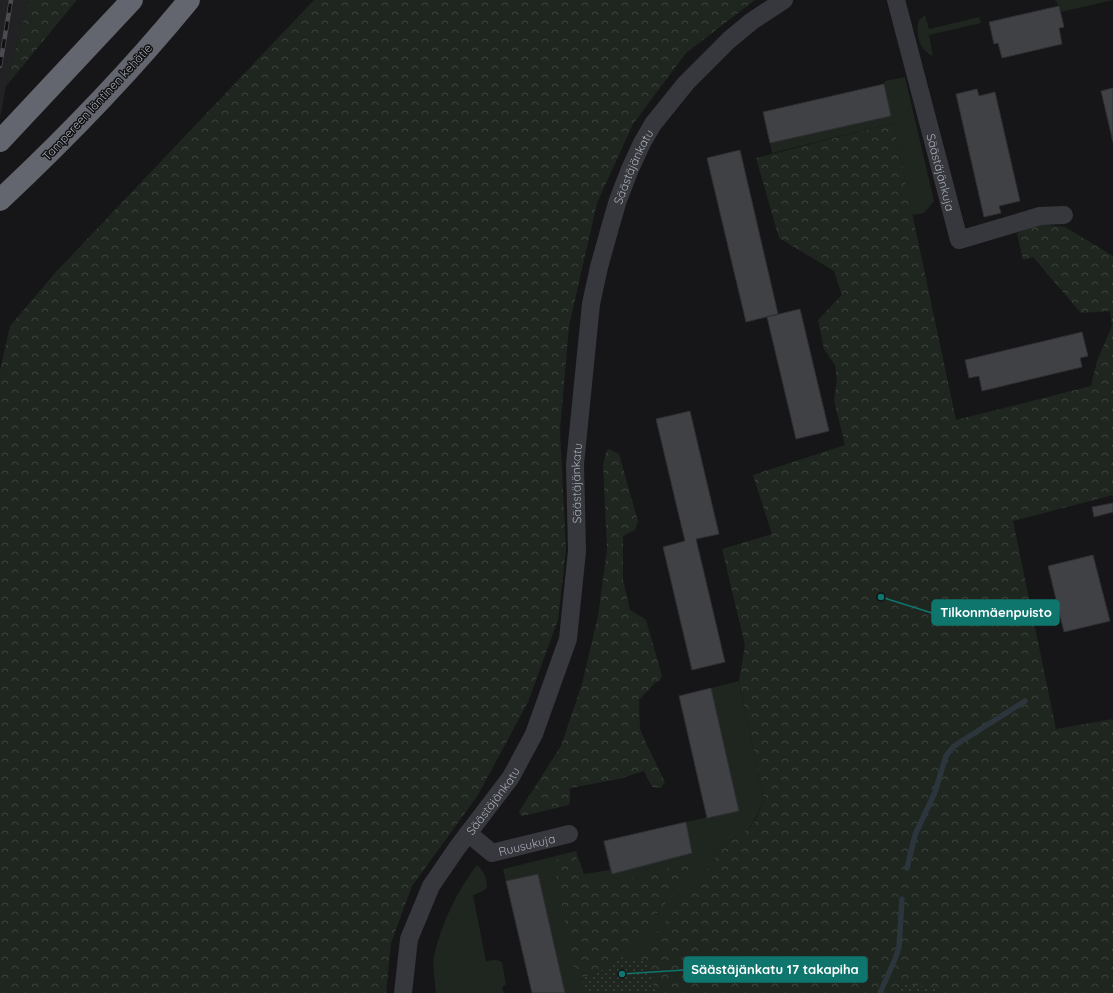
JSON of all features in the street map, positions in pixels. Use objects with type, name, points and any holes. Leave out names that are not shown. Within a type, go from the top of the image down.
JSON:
[{"type":"highway","points":[[0,142],[132,0]]},
{"type":"highway","name":"Tampereen läntinen kehätie","points":[[0,200],[51,152],[161,34],[189,0]]},
{"type":"street","name":"Säästäjänkatu","points":[[403,993],[409,939],[431,886],[468,833],[511,777],[534,734],[568,640],[577,551],[575,464],[585,355],[591,304],[599,267],[618,200],[630,169],[653,124],[686,83],[729,40],[752,21],[784,0]]},
{"type":"street","name":"Säästäjänkuja","points":[[896,0],[959,240],[1040,216],[1064,215]]},
{"type":"street","name":"Ruusukuja","points":[[468,833],[492,852],[569,834]]},
{"type":"shaded area","points":[[0,0],[29,0],[6,86],[0,119]]},
{"type":"green space","points":[[29,0],[77,0],[6,86]]},
{"type":"green space","points":[[314,0],[755,0],[686,53],[633,124],[597,203],[569,326],[560,430],[566,550],[558,620],[528,702],[478,795],[412,886],[391,943],[386,993],[0,993],[0,371],[10,326],[55,273]]},
{"type":"green space","points":[[1055,0],[1113,0],[1061,12]]},
{"type":"green space","points":[[925,15],[929,29],[979,17],[981,23],[929,35],[933,56],[928,54],[921,46],[918,36],[919,20]]},
{"type":"green space","points":[[905,77],[934,201],[924,213],[912,215],[893,123],[772,153],[770,143],[891,116],[884,84],[885,81]]},
{"type":"green space","points":[[893,123],[956,420],[1091,386],[1097,361],[1112,326],[1110,311],[1081,313],[1033,257],[1023,260],[1017,233],[1040,224],[1065,227],[1113,256],[1113,495],[1013,521],[1056,729],[1113,719],[1113,993],[624,993],[642,971],[640,959],[644,948],[700,880],[718,854],[729,842],[749,829],[755,821],[764,800],[739,681],[745,645],[722,549],[772,534],[753,475],[845,445],[834,400],[837,380],[835,365],[824,349],[818,320],[842,295],[834,271],[779,238],[756,158]]},
{"type":"green space","points":[[609,449],[619,454],[638,521],[635,530],[623,536],[623,580],[630,610],[646,620],[662,676],[660,680],[655,683],[639,700],[640,729],[665,782],[661,788],[652,787],[644,771],[619,779],[570,788],[569,805],[523,816],[519,814],[520,810],[561,746],[582,684],[598,616],[607,549],[603,465],[606,452]]},
{"type":"green space","points":[[739,681],[764,800],[754,821],[749,829],[729,842],[718,854],[642,971],[624,993],[565,993],[538,874],[506,881],[503,869],[576,851],[584,874],[610,870],[604,841],[692,853],[686,822],[739,810],[711,688]]},
{"type":"green space","points":[[575,856],[577,859],[581,874],[585,878],[595,882],[630,878],[645,880],[660,871],[690,861],[694,867],[692,872],[620,957],[600,972],[582,977],[573,965],[554,864],[558,859]]},
{"type":"green space","points":[[477,865],[485,875],[487,884],[487,888],[473,895],[486,961],[496,960],[502,962],[506,985],[502,987],[504,993],[436,993],[433,960],[437,944],[445,920],[456,897]]},
{"type":"green space","points":[[620,957],[646,962],[656,993],[584,993],[582,977],[597,973]]},
{"type":"green space","points":[[898,984],[941,988],[941,993],[894,993]]},
{"type":"building","points":[[1059,6],[1064,27],[1059,28],[1062,44],[1002,58],[998,43],[994,44],[989,22]]},
{"type":"building","points":[[884,84],[891,116],[770,143],[763,112]]},
{"type":"building","points":[[1113,88],[1113,142],[1101,91]]},
{"type":"building","points":[[977,89],[979,96],[995,92],[1020,201],[999,206],[1001,213],[984,217],[956,94]]},
{"type":"building","points":[[740,150],[778,314],[746,322],[707,158]]},
{"type":"building","points":[[800,309],[829,431],[796,439],[767,317]]},
{"type":"building","points":[[1082,332],[1088,356],[1080,358],[1082,367],[982,391],[979,376],[969,378],[965,360]]},
{"type":"building","points":[[690,411],[719,534],[696,539],[725,662],[692,670],[663,547],[685,541],[656,419]]},
{"type":"building","points":[[1113,503],[1113,512],[1094,517],[1092,507]]},
{"type":"building","points":[[1093,555],[1110,621],[1064,632],[1048,566]]},
{"type":"building","points":[[711,688],[739,811],[707,818],[679,696]]},
{"type":"building","points":[[686,822],[692,853],[612,874],[604,841]]},
{"type":"building","points":[[538,874],[565,993],[532,993],[506,881]]},
{"type":"waterway","points":[[907,868],[915,835],[935,792],[946,756],[954,746],[1025,701]]},
{"type":"waterway","points":[[880,993],[899,947],[902,899]]},
{"type":"railway","points":[[0,66],[11,0]]},
{"type":"place","name":"Tilkonmäenpuisto","points":[[881,597]]},
{"type":"place","name":"Säästäjänkatu 17 takapiha","points":[[622,974]]}]
